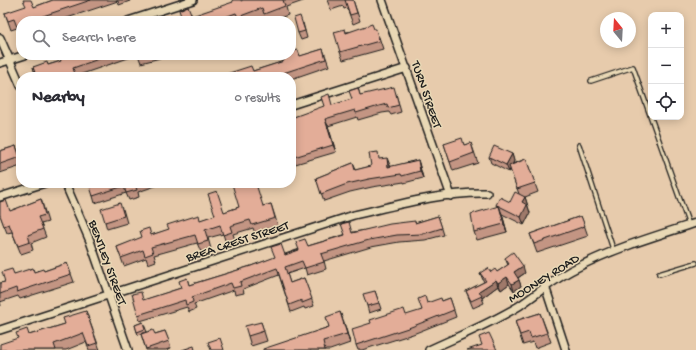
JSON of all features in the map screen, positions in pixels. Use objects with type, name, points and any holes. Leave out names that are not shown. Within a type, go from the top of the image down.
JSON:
[{"type":"street","points":[[143,16],[193,0]]},
{"type":"street","name":"TURN STREET","points":[[382,0],[450,196]]},
{"type":"street","points":[[0,38],[16,75]]},
{"type":"street","points":[[0,63],[16,58]]},
{"type":"street","points":[[296,103],[406,68]]},
{"type":"street","points":[[0,197],[28,188]]},
{"type":"street","name":"BENTLEY STREET","points":[[67,188],[90,241],[128,350]]},
{"type":"street","name":"BREA CREST STREET","points":[[0,330],[354,215],[391,206],[466,193],[487,193]]},
{"type":"street","name":"MOONEY ROAD","points":[[429,350],[490,323],[519,306],[545,286],[574,269],[614,252],[696,223]]},
{"type":"street","points":[[545,286],[566,350]]},
{"type":"lane","points":[[591,81],[633,67],[689,225]]},
{"type":"lane","points":[[579,145],[614,252]]},
{"type":"lane","points":[[659,274],[696,263]]},
{"type":"building","points":[[23,0],[31,0],[34,7],[53,0],[91,0],[43,16],[16,16],[16,24],[14,19],[8,21],[5,13],[26,6]]},
{"type":"building","points":[[232,0],[283,0],[285,6],[264,14],[262,8],[241,16],[238,16],[236,13],[228,16],[192,16],[233,2]]},
{"type":"building","points":[[345,0],[353,0],[357,13],[350,15]]},
{"type":"building","points":[[188,6],[192,16],[181,16],[179,10]]},
{"type":"building","points":[[300,16],[305,31],[298,33],[296,17]]},
{"type":"building","points":[[372,24],[374,29],[376,29],[379,41],[340,52],[334,32],[345,29],[346,33]]},
{"type":"building","points":[[323,49],[326,59],[286,72],[232,72],[251,66],[253,71],[284,60],[296,60],[296,51],[298,50],[300,56]]},
{"type":"building","points":[[96,60],[73,68],[74,72],[35,72],[33,67],[47,62],[48,65],[61,61]]},
{"type":"building","points":[[394,87],[399,105],[388,108],[387,104],[356,113],[355,110],[325,119],[333,145],[296,156],[296,116],[324,106],[321,97],[329,94],[332,105],[352,99],[349,91],[358,88],[360,95]]},
{"type":"building","points":[[462,138],[464,145],[471,143],[474,153],[450,162],[444,144]]},
{"type":"building","points":[[16,146],[16,158],[0,164],[0,151]]},
{"type":"building","points":[[494,146],[512,154],[506,165],[489,157]]},
{"type":"building","points":[[378,152],[379,159],[387,158],[388,167],[418,160],[420,171],[402,176],[401,174],[347,184],[321,194],[316,178],[353,163],[355,170],[371,166],[369,153]]},
{"type":"building","points":[[526,159],[535,183],[517,189],[509,166]]},
{"type":"building","points":[[90,188],[118,188],[93,196]]},
{"type":"building","points":[[125,188],[136,188],[137,190],[126,193]]},
{"type":"building","points":[[233,188],[257,188],[263,206],[271,204],[275,218],[252,225],[250,220],[230,226],[232,232],[223,235],[220,225],[205,230],[208,241],[198,244],[195,235],[151,247],[153,253],[145,256],[143,250],[121,258],[117,247],[142,237],[140,231],[149,228],[151,235],[169,229],[167,225],[189,218],[199,215],[200,220],[215,215],[208,194],[217,191],[224,212],[239,207]]},
{"type":"building","points":[[515,192],[525,197],[522,202],[527,205],[521,217],[496,205],[500,197],[510,202]]},
{"type":"building","points":[[41,199],[45,215],[38,217],[43,229],[28,235],[30,242],[18,246],[9,224],[4,226],[0,215],[0,202],[6,200],[10,211]]},
{"type":"building","points":[[120,203],[124,216],[105,222],[101,209]]},
{"type":"building","points":[[499,206],[504,224],[474,232],[471,214]]},
{"type":"building","points":[[438,216],[442,228],[423,234],[397,235],[369,240],[321,254],[324,262],[305,268],[302,261],[285,267],[290,283],[304,278],[312,299],[302,303],[302,300],[289,305],[277,268],[240,282],[241,286],[233,288],[231,283],[192,297],[193,302],[186,305],[185,300],[138,315],[132,294],[141,292],[143,300],[181,288],[179,281],[187,278],[189,285],[251,266],[275,257],[271,247],[281,244],[285,255],[299,250],[296,242],[305,239],[308,246],[345,235],[341,224],[349,222],[352,233],[390,224],[415,221],[415,223]]},
{"type":"building","points":[[581,216],[585,226],[534,244],[530,234]]},
{"type":"building","points":[[513,252],[523,266],[514,272],[519,280],[512,284],[507,277],[498,283],[496,280],[479,291],[482,296],[471,301],[466,291],[486,281],[480,273],[488,268],[491,272],[495,269],[497,272],[509,264],[505,258]]},
{"type":"building","points":[[67,263],[71,274],[17,292],[16,288],[0,294],[0,283],[5,282],[2,272],[12,269],[14,274],[33,268],[34,272],[43,269],[44,271]]},
{"type":"building","points":[[375,291],[379,303],[367,306],[363,294]]},
{"type":"building","points":[[425,296],[427,303],[441,298],[442,301],[450,298],[454,310],[411,327],[356,345],[352,329],[371,323],[370,320],[404,309],[406,315],[422,310],[418,299]]},
{"type":"building","points":[[86,311],[97,343],[88,346],[83,333],[54,344],[56,350],[0,350],[0,344],[18,338],[16,333],[27,329],[29,335],[65,324],[63,318]]},
{"type":"building","points":[[340,312],[347,334],[323,341],[325,350],[263,350],[329,327],[326,317]]},
{"type":"building","points":[[540,313],[547,333],[531,338],[529,332],[520,335],[515,321]]},
{"type":"building","points":[[143,322],[145,329],[137,332],[135,325]]},
{"type":"building","points":[[261,322],[264,331],[248,336],[245,326]]},
{"type":"building","points":[[153,330],[155,334],[165,331],[169,341],[146,349],[141,334]]},
{"type":"building","points":[[489,333],[497,350],[467,350],[482,345],[479,337]]},
{"type":"building","points":[[220,338],[224,350],[211,350],[208,342]]},
{"type":"building","points":[[194,346],[195,350],[182,350]]}]
